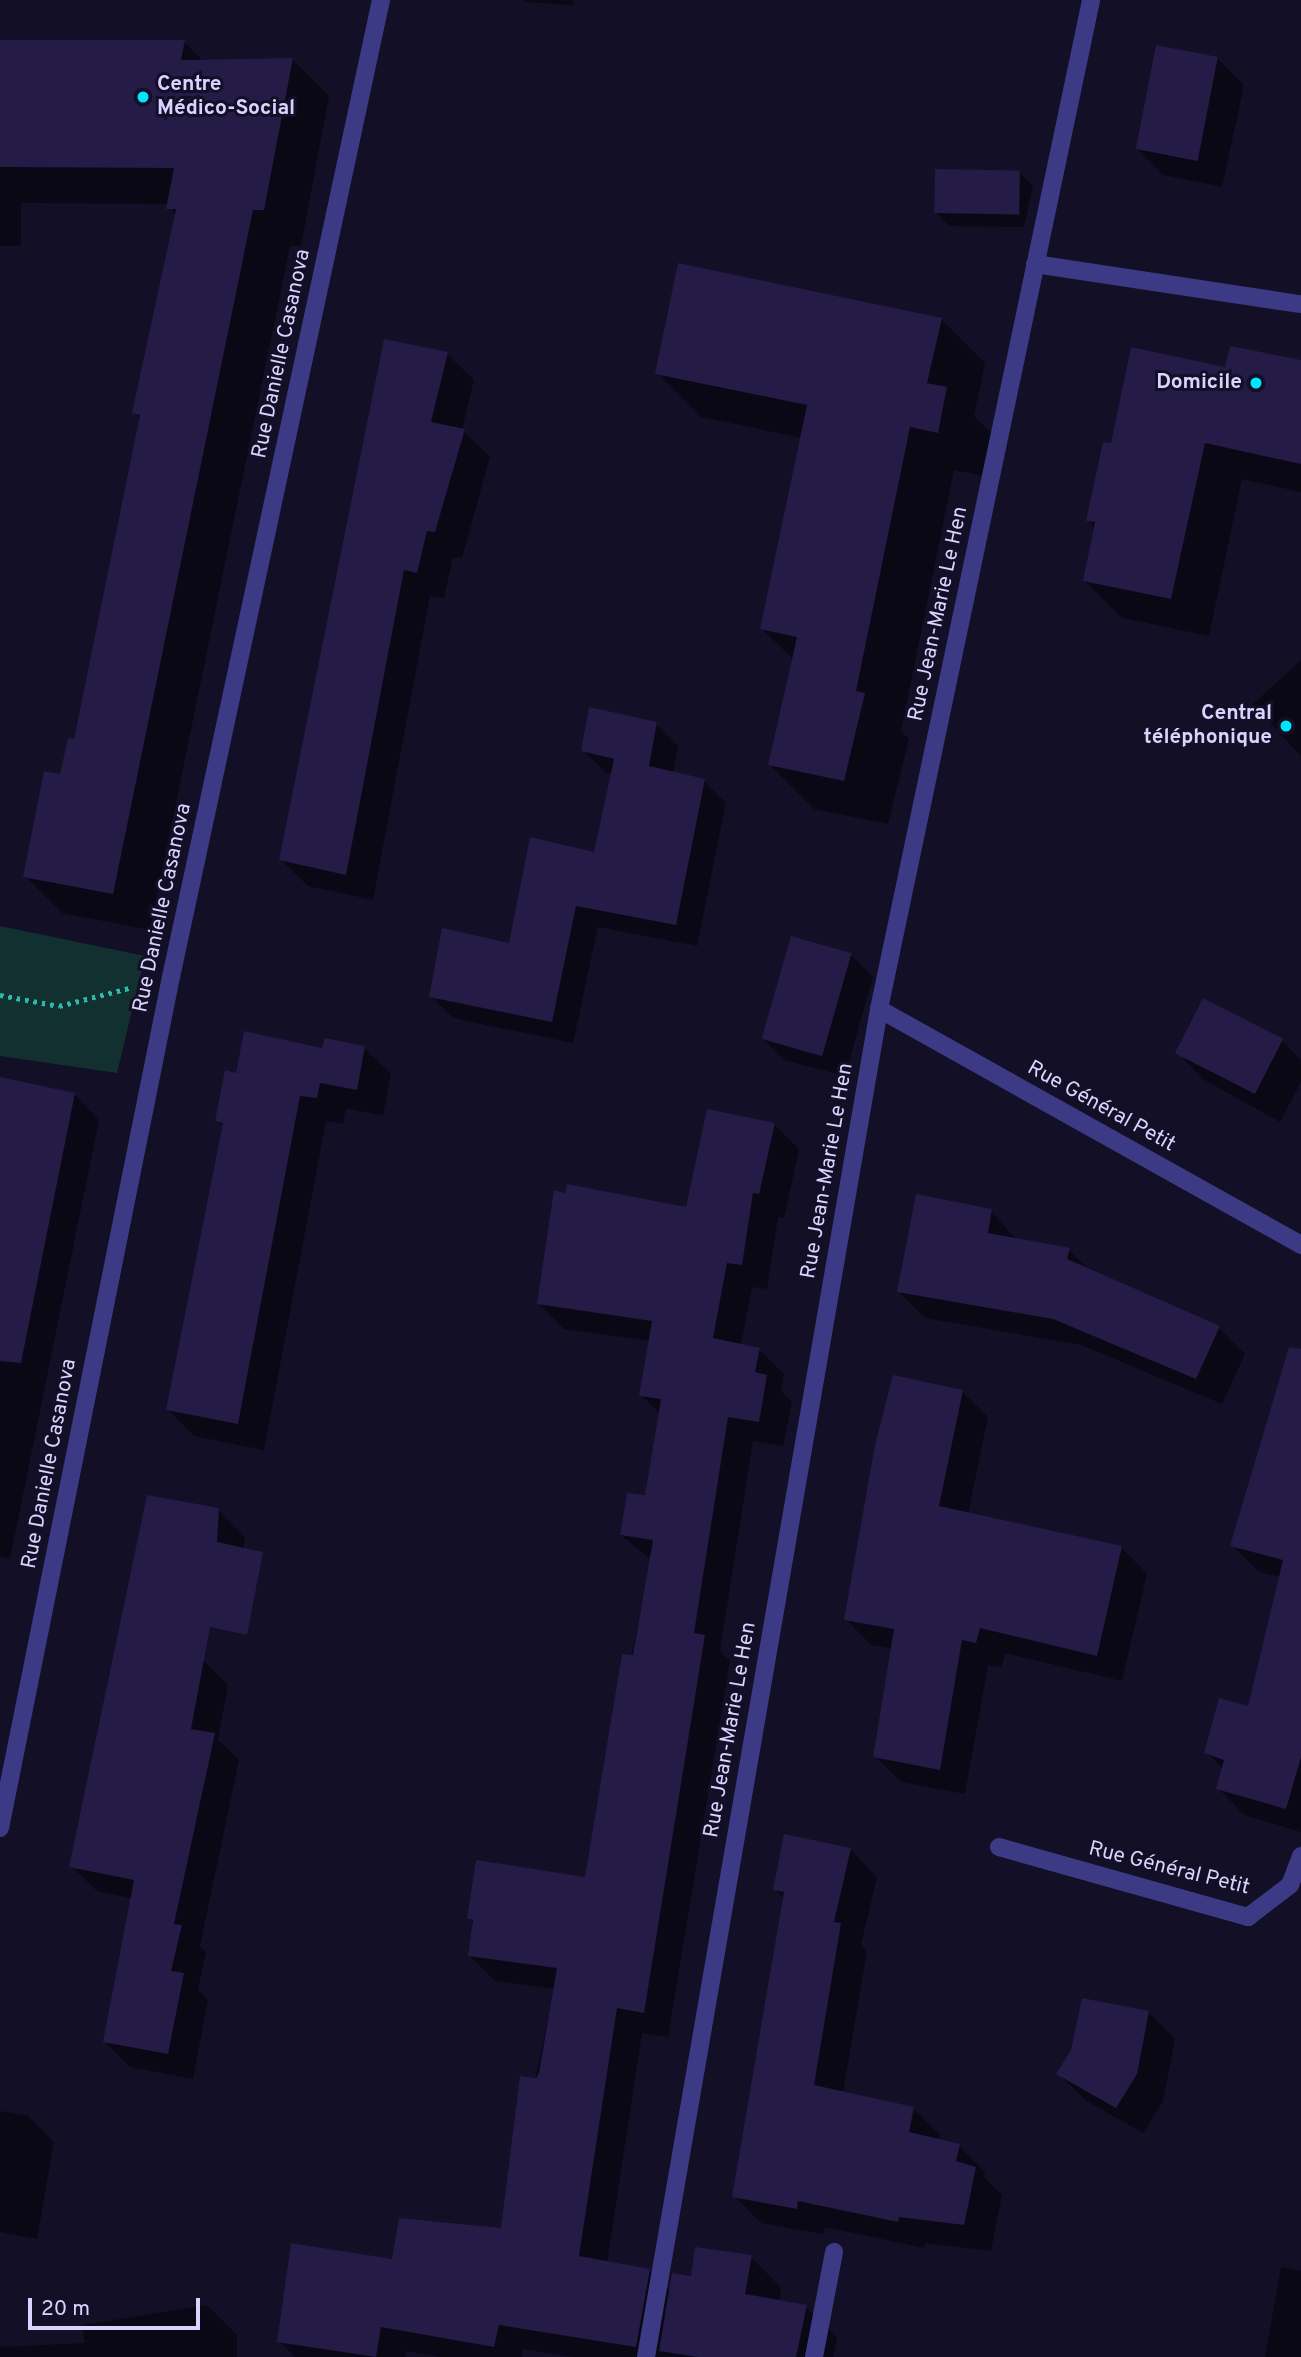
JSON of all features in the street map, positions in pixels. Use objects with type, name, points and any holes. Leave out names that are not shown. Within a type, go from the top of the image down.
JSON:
[{"type":"street","name":"Rue Danielle Casanova","points":[[0,1828],[171,977],[380,0]]},
{"type":"street","name":"Rue Jean-Marie Le Hen","points":[[646,2357],[879,1009],[1091,0]]},
{"type":"street","points":[[1035,264],[1301,304]]},
{"type":"street","name":"Rue Général Petit","points":[[879,1009],[1301,1245]]},
{"type":"street","name":"Rue Général Petit","points":[[999,1847],[1248,1917],[1290,1885],[1301,1856]]},
{"type":"street","points":[[814,2357],[834,2252]]},
{"type":"path","points":[[0,995],[59,1006],[171,977]]},
{"type":"green space","points":[[0,926],[145,956],[117,1073],[0,1056]]},
{"type":"building","points":[[0,40],[185,40],[181,60],[293,58],[264,210],[253,210],[113,894],[23,877],[44,771],[60,774],[68,738],[74,739],[140,415],[132,413],[176,209],[166,209],[174,168],[0,167]]},
{"type":"building","points":[[1156,45],[1218,57],[1198,161],[1136,149]]},
{"type":"building","points":[[935,169],[1020,170],[1019,214],[934,213]]},
{"type":"building","points":[[678,263],[942,318],[927,383],[947,387],[938,433],[910,427],[856,691],[865,693],[844,781],[768,765],[797,637],[760,629],[807,405],[655,374]]},
{"type":"building","points":[[384,339],[448,352],[431,422],[465,429],[435,532],[427,531],[417,573],[404,570],[346,875],[279,860]]},
{"type":"building","points":[[1230,346],[1301,360],[1301,464],[1205,443],[1171,599],[1083,581],[1095,522],[1086,521],[1103,442],[1111,443],[1131,347],[1225,367]]},
{"type":"building","points":[[589,707],[657,722],[649,766],[705,779],[676,925],[576,906],[552,1022],[429,997],[442,928],[509,943],[530,837],[594,852],[614,759],[581,751]]},
{"type":"building","points":[[791,936],[852,953],[822,1056],[762,1039]]},
{"type":"building","points":[[1203,998],[1283,1039],[1255,1094],[1175,1053]]},
{"type":"building","points":[[244,1031],[322,1048],[325,1038],[365,1046],[357,1090],[320,1083],[317,1098],[300,1096],[238,1424],[166,1410],[223,1123],[215,1121],[225,1070],[236,1073]]},
{"type":"building","points":[[0,1077],[75,1093],[21,1363],[0,1361]]},
{"type":"building","points":[[707,1109],[775,1123],[759,1194],[753,1193],[742,1265],[727,1263],[713,1338],[760,1348],[755,1372],[767,1375],[759,1422],[728,1417],[694,1633],[705,1635],[644,2013],[617,2008],[579,2256],[650,2269],[636,2347],[499,2325],[494,2347],[381,2327],[376,2357],[277,2342],[291,2243],[392,2259],[399,2218],[501,2228],[520,2076],[536,2078],[539,2073],[557,1968],[468,1956],[473,1920],[467,1918],[476,1860],[585,1877],[622,1654],[633,1655],[653,1540],[620,1535],[627,1493],[645,1495],[661,1399],[639,1396],[652,1321],[537,1304],[554,1190],[565,1193],[567,1184],[686,1207]]},
{"type":"building","points":[[916,1194],[992,1209],[988,1233],[1070,1248],[1067,1259],[1220,1326],[1196,1379],[1053,1319],[897,1292]]},
{"type":"building","points":[[1289,1347],[1301,1349],[1301,1757],[1286,1809],[1216,1789],[1224,1760],[1204,1753],[1219,1698],[1248,1706],[1283,1560],[1230,1546]]},
{"type":"building","points":[[893,1375],[963,1390],[939,1506],[1122,1546],[1097,1656],[980,1628],[976,1643],[962,1640],[940,1770],[873,1757],[894,1629],[844,1620],[875,1445]]},
{"type":"building","points":[[147,1495],[219,1508],[217,1542],[263,1552],[247,1635],[210,1627],[191,1729],[215,1733],[174,1924],[182,1925],[171,1971],[184,1973],[168,2054],[103,2042],[134,1880],[69,1867]]},
{"type":"building","points":[[784,1834],[851,1848],[834,1922],[841,1923],[814,2085],[914,2107],[909,2132],[960,2144],[956,2161],[976,2167],[964,2225],[899,2217],[898,2222],[798,2201],[797,2209],[732,2197],[784,1892],[773,1890]]},
{"type":"building","points":[[1082,1998],[1149,2011],[1137,2074],[1116,2108],[1056,2074],[1071,2050]]},
{"type":"building","points":[[695,2247],[752,2255],[745,2294],[807,2305],[796,2357],[698,2357],[659,2351],[672,2273],[691,2276]]},
{"type":"place","name":"Centre Médico-Social","points":[[143,97]]},
{"type":"place","name":"Domicile","points":[[1256,383]]},
{"type":"place","name":"Central téléphonique","points":[[1286,726]]}]
